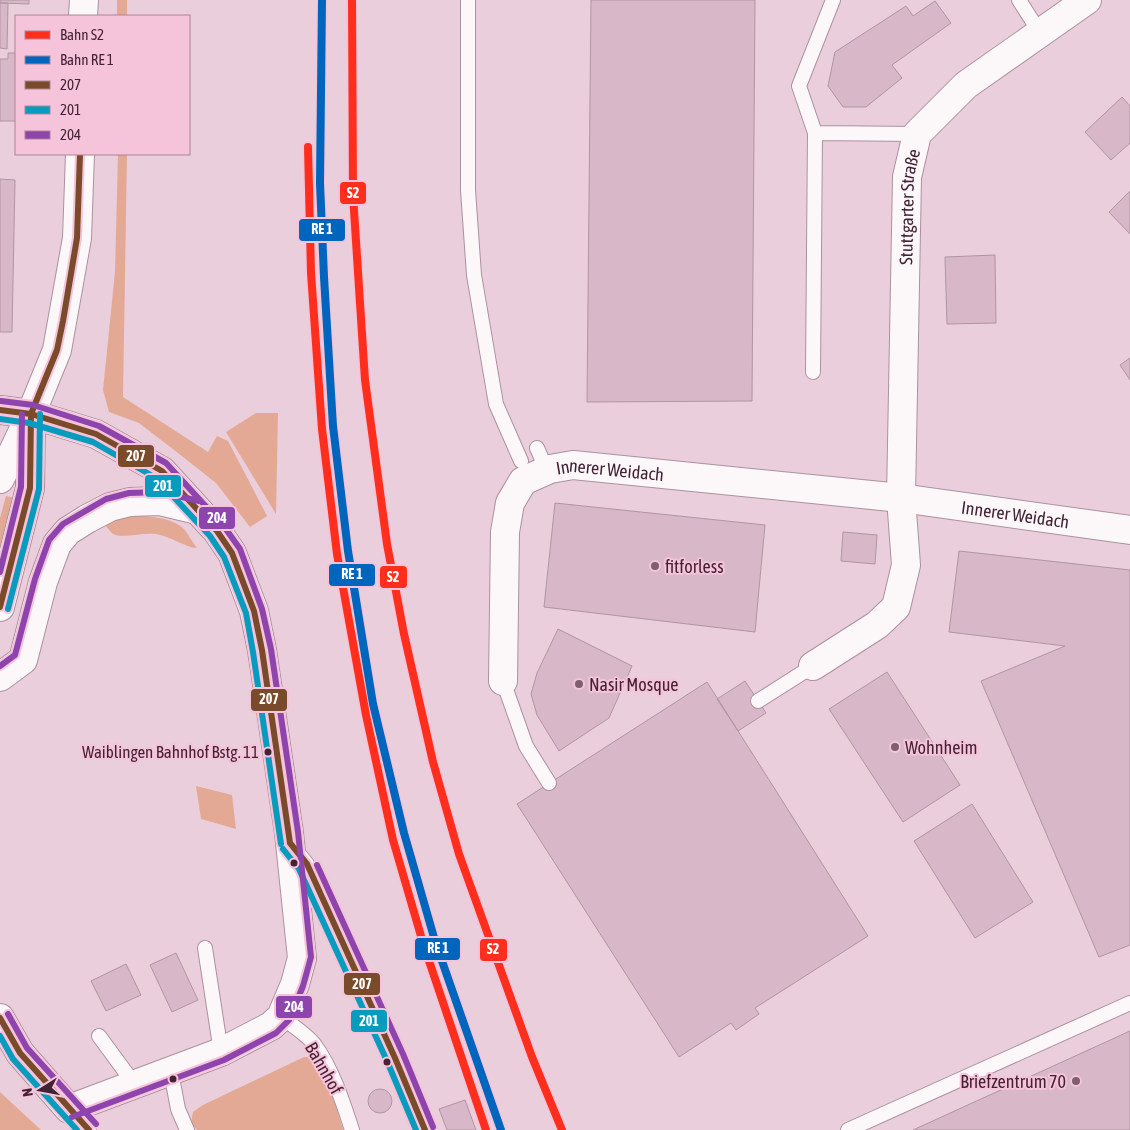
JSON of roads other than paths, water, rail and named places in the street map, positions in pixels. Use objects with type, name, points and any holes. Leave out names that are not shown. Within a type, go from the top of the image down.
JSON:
[{"type":"street","points":[[84,0],[84,15]]},
{"type":"street","name":"Stuttgarter Straße","points":[[901,498],[907,177],[917,134],[966,86],[1087,0]]},
{"type":"street","points":[[0,479],[31,414],[57,350],[77,238],[80,155]]},
{"type":"street","points":[[0,410],[31,414],[96,434],[162,471],[217,531],[232,552],[254,611],[262,650],[290,844],[302,958],[295,984],[281,1016],[271,1026],[221,1052],[69,1109],[20,1053],[0,1018]]},
{"type":"street","points":[[0,607],[30,488],[31,414]]},
{"type":"street","name":"Innerer Weidach","points":[[503,681],[504,532],[510,503],[523,481],[542,459],[573,465],[901,498],[1130,530]]},
{"type":"street","points":[[813,666],[877,625],[896,607],[906,565],[901,498]]},
{"type":"street","points":[[0,677],[23,660],[42,582],[57,544],[68,531],[110,507],[130,502],[159,501],[197,510]]},
{"type":"lane","points":[[468,0],[468,190],[474,275],[496,404],[520,461]]},
{"type":"lane","points":[[813,372],[815,133],[800,86],[833,0]]},
{"type":"lane","points":[[1019,0],[1040,33]]},
{"type":"lane","points":[[815,133],[917,134]]},
{"type":"lane","points":[[758,700],[813,666]]},
{"type":"lane","points":[[503,681],[526,746],[549,783]]},
{"type":"lane","points":[[290,844],[307,864],[395,1058],[425,1130]]},
{"type":"lane","points":[[205,948],[221,1052]]},
{"type":"lane","points":[[848,1130],[1130,1003]]},
{"type":"lane","name":"Bahnhof","points":[[281,1016],[314,1043],[330,1072],[352,1130]]},
{"type":"lane","points":[[99,1036],[135,1085]]},
{"type":"lane","points":[[171,1072],[178,1108],[187,1130]]},
{"type":"lane","points":[[69,1109],[88,1130]]},
{"type":"rail line","name":"S2","points":[[352,0],[353,195],[365,380],[387,544],[404,634],[433,762],[459,854],[532,1057],[562,1130]]},
{"type":"rail line","name":"S2","points":[[308,147],[311,273],[322,429],[337,554],[366,715],[393,840],[423,943],[486,1130]]},
{"type":"place","name":"fitforless","points":[[655,566]]},
{"type":"place","name":"Nasir Mosque","points":[[579,684]]},
{"type":"place","name":"Wohnheim","points":[[895,747]]},
{"type":"place","name":"Waiblingen Bahnhof Bstg. 11","points":[[268,752]]},
{"type":"place","name":"Briefzentrum 70","points":[[1076,1081]]}]
